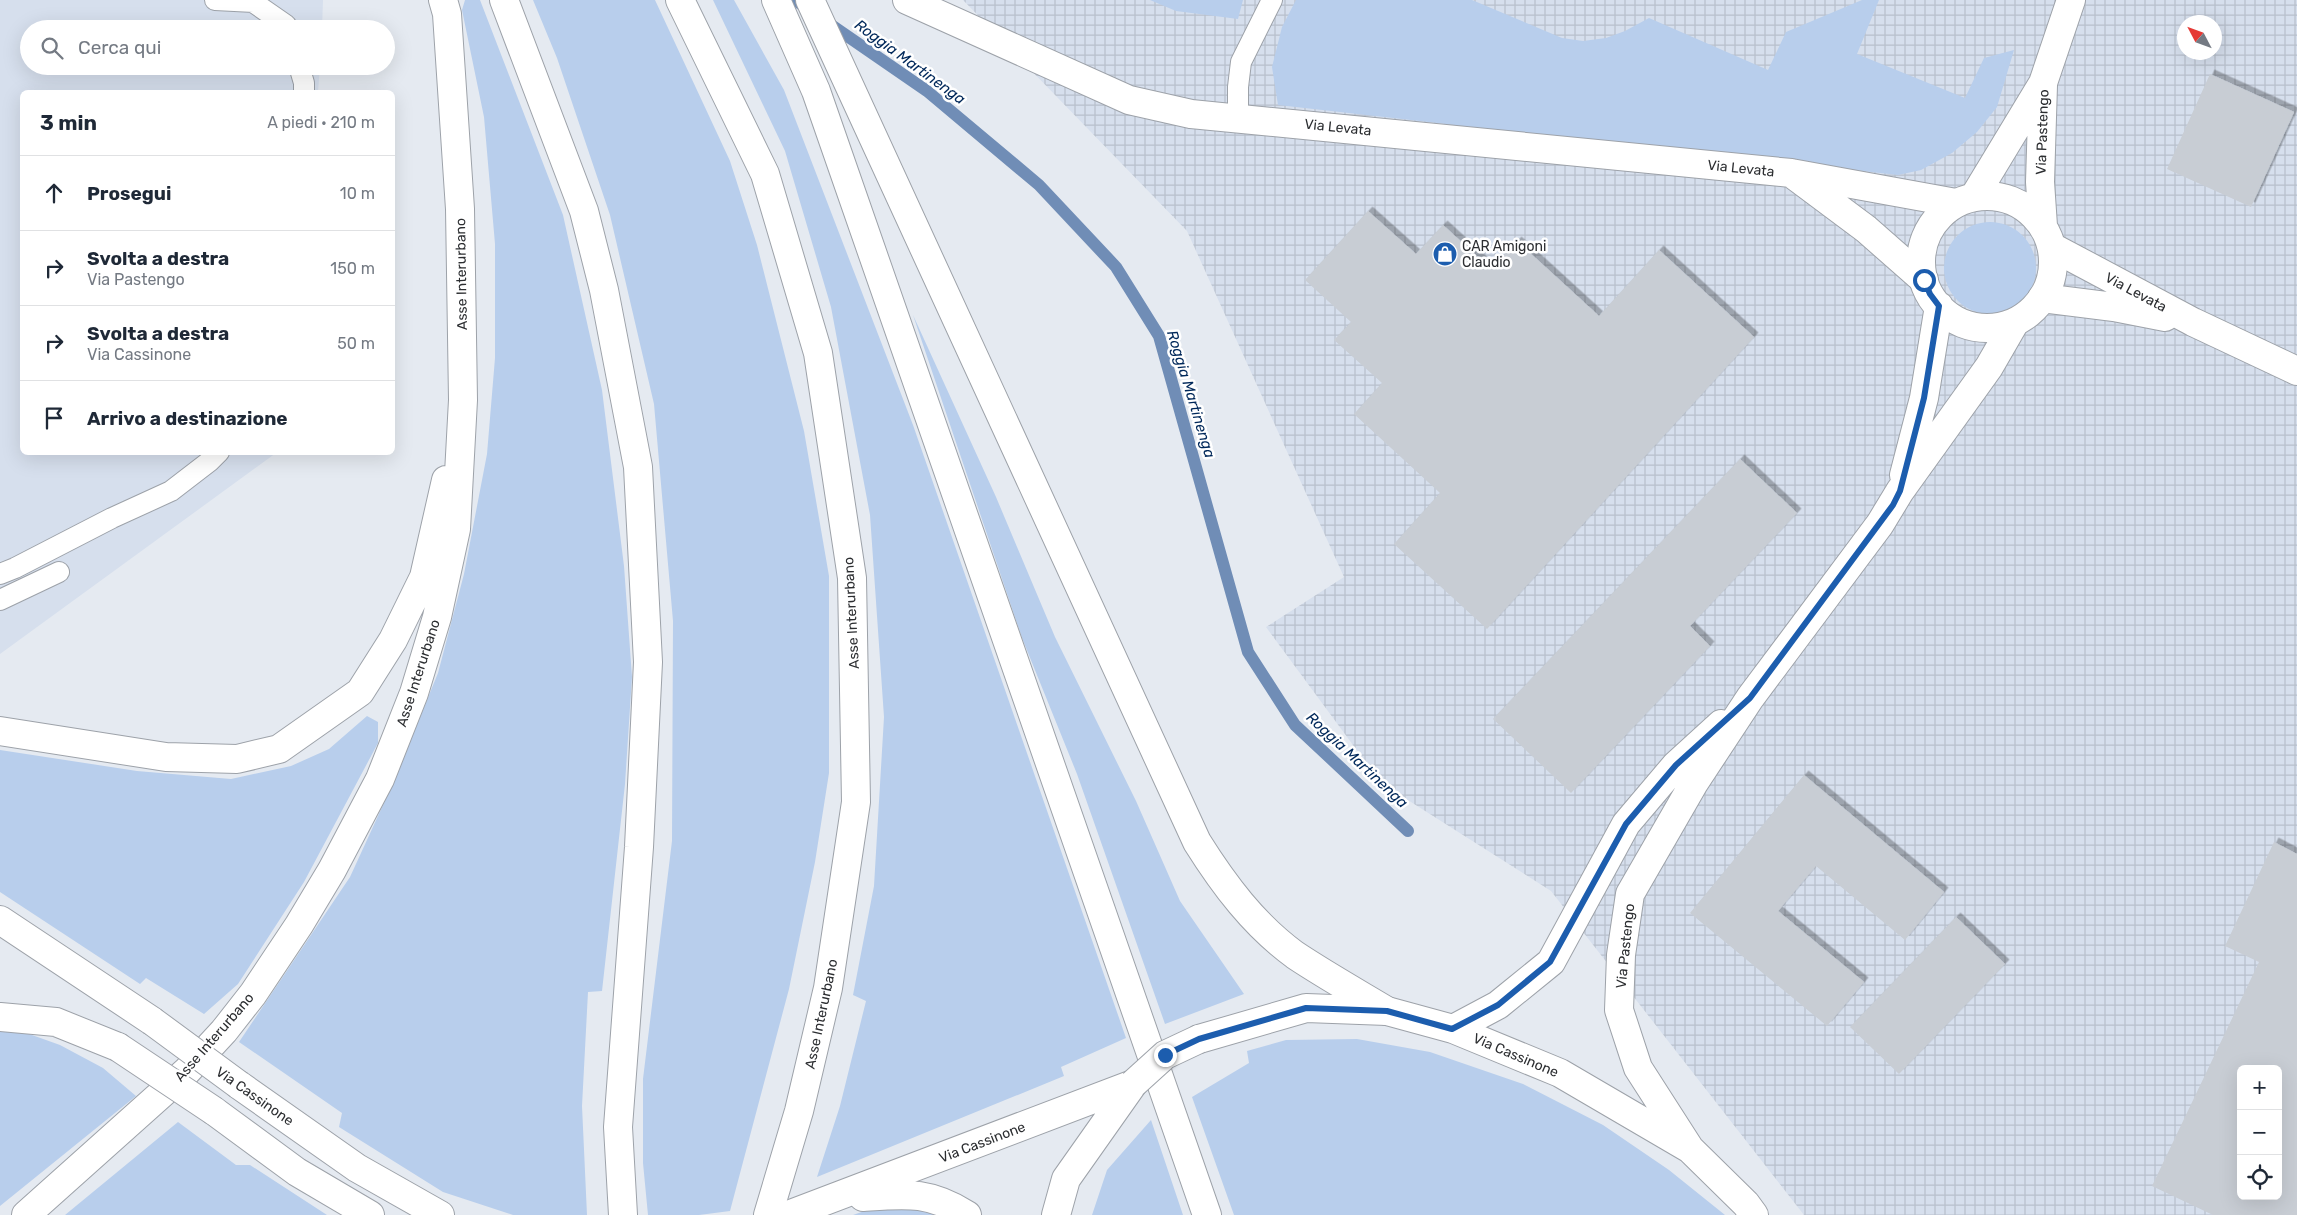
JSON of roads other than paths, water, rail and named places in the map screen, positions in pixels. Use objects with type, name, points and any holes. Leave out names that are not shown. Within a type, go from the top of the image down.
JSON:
[{"type":"main road","name":"Asse Interurbano","points":[[26,1215],[188,1071],[224,1030],[264,979],[337,861],[380,779],[414,693],[436,617],[456,529],[463,400],[460,209],[447,14],[443,0]]},
{"type":"main road","points":[[504,0],[584,212],[604,290],[638,467],[648,662],[639,847],[618,1127],[623,1215]]},
{"type":"main road","name":"Asse Interurbano","points":[[680,0],[765,174],[818,353],[852,578],[856,802],[828,988],[799,1111],[768,1215]]},
{"type":"main road","points":[[810,0],[1197,842],[1220,880],[1247,912],[1280,942],[1318,969],[1387,1011]]},
{"type":"main road","name":"Via Levata","points":[[907,0],[1129,100],[1192,114],[1238,117],[1792,173],[1965,200]]},
{"type":"main road","points":[[2043,82],[2071,0]]},
{"type":"main road","points":[[780,7],[816,91],[1207,1215]]},
{"type":"main road","name":"Via Pastengo","points":[[1965,200],[2043,82]]},
{"type":"main road","name":"Via Pastengo","points":[[2043,82],[2040,182],[2048,236]]},
{"type":"main road","name":"Via Levata","points":[[1792,173],[1866,229],[1924,280]]},
{"type":"main road","points":[[1990,195],[2006,198],[2020,204],[2033,213],[2048,236],[2053,264],[2050,282],[2035,308],[2015,322],[1983,328],[1966,324],[1952,317],[1939,306],[1930,294],[1924,280],[1923,245],[1931,228],[1941,214],[1965,200],[1990,195]]},
{"type":"main road","name":"Via Levata","points":[[2048,236],[2193,322],[2297,371]]},
{"type":"main road","name":"Via Levata","points":[[2042,298],[2114,307],[2193,322]]},
{"type":"main road","name":"Via Pastengo","points":[[1900,491],[1924,398],[1939,306]]},
{"type":"main road","name":"Via Pastengo","points":[[1690,1149],[1638,1068],[1619,1010],[1622,955],[1630,894],[1694,783],[1750,698],[1880,524],[1900,491],[1989,367],[2015,322]]},
{"type":"main road","points":[[0,732],[166,757],[237,758],[279,749],[360,692],[394,640],[424,578],[463,400]]},
{"type":"main road","name":"Via Pastengo","points":[[1452,1029],[1498,1005],[1550,962],[1626,824],[1676,765],[1750,698]]},
{"type":"main road","name":"Via Cassinone","points":[[0,920],[152,1021],[357,1168],[440,1215]]},
{"type":"main road","name":"Via Cassinone","points":[[1056,1215],[1066,1179],[1132,1084],[1165,1055],[1199,1039],[1306,1008],[1387,1011],[1452,1029],[1560,1073],[1690,1149],[1746,1204],[1754,1215]]},
{"type":"main road","points":[[0,1017],[56,1022],[118,1047],[214,1112],[297,1172],[370,1215]]},
{"type":"main road","name":"Via Cassinone","points":[[788,1215],[832,1200],[1132,1084]]},
{"type":"main road","name":"Via Cassinone","points":[[832,1200],[910,1193],[948,1203],[967,1215]]},
{"type":"lane","points":[[215,0],[252,1],[278,20]]},
{"type":"lane","points":[[1238,117],[1238,87],[1241,62],[1272,0]]},
{"type":"lane","points":[[302,75],[304,90]]},
{"type":"lane","points":[[0,574],[171,491],[215,455]]},
{"type":"lane","points":[[0,600],[58,572]]},
{"type":"waterway","name":"Roggia Martinenga","points":[[795,0],[927,91],[1039,185],[1116,267],[1159,336],[1248,652],[1295,725],[1408,831]]},
{"type":"place","name":"CAR Amigoni Claudio","points":[[1445,254]]}]
